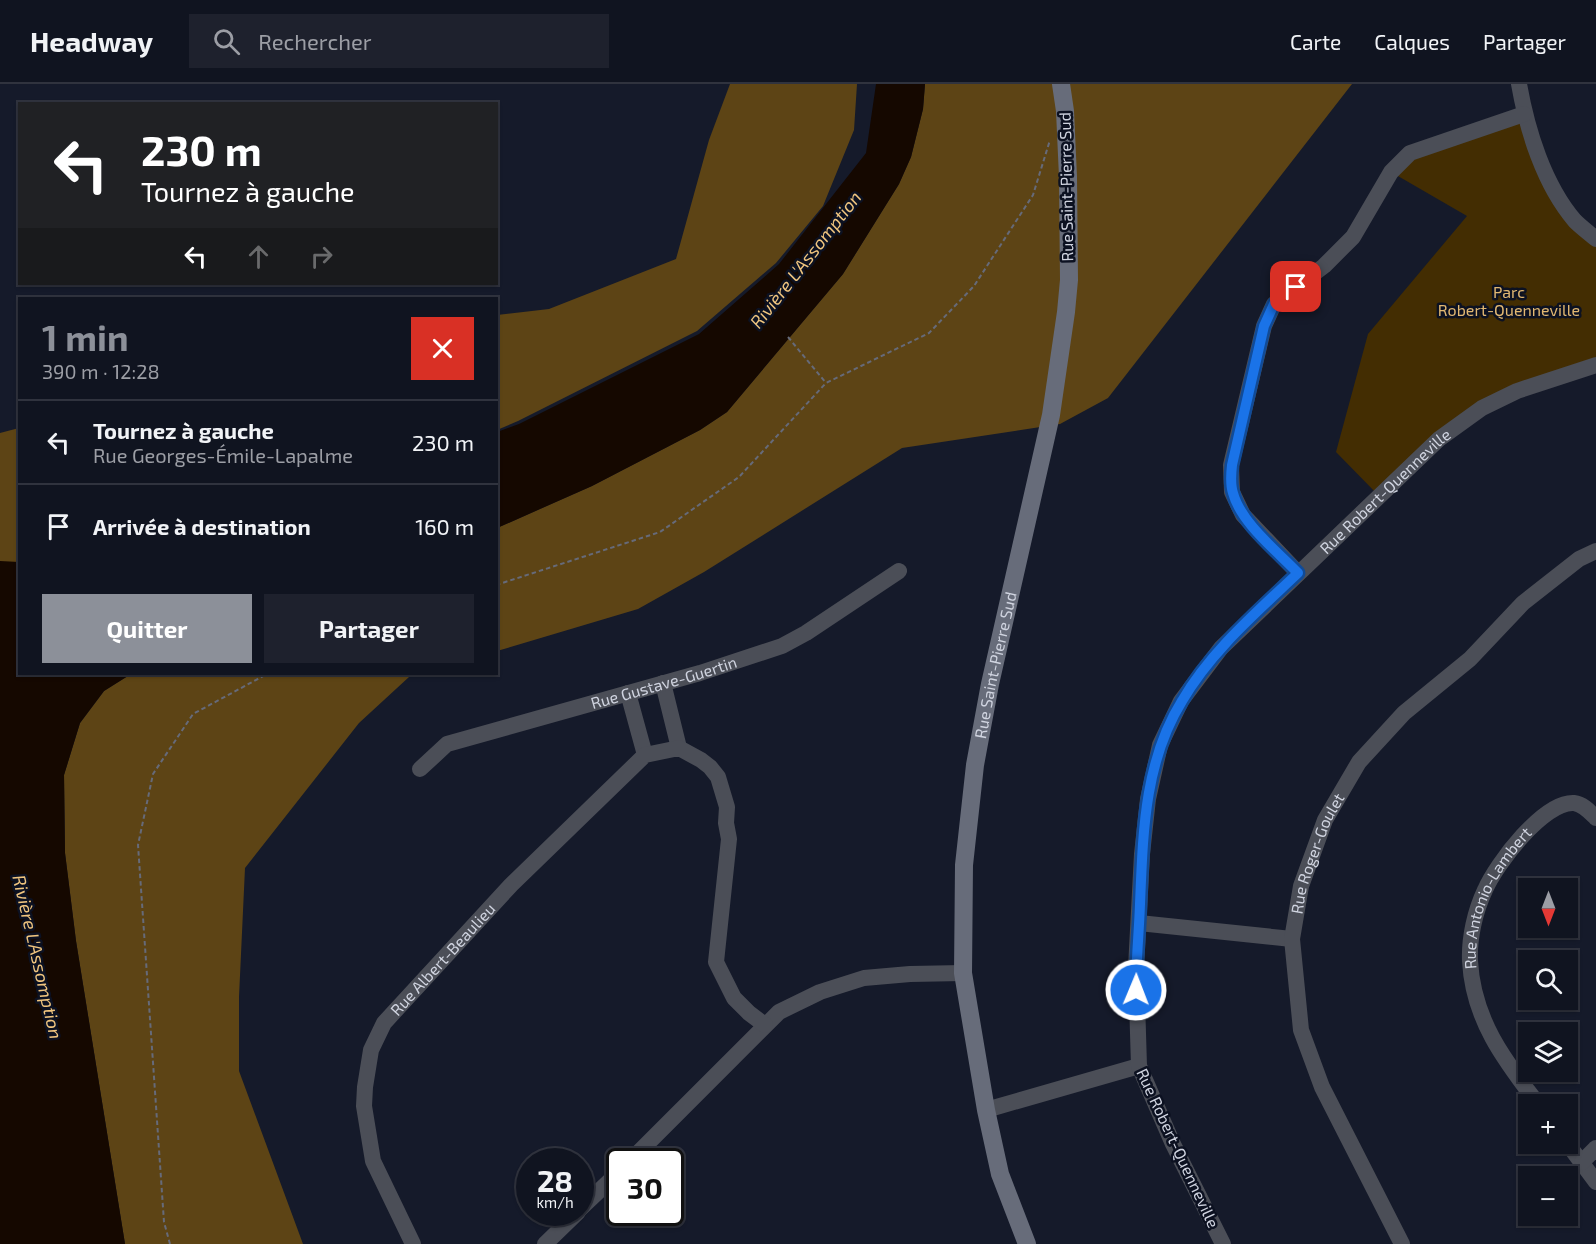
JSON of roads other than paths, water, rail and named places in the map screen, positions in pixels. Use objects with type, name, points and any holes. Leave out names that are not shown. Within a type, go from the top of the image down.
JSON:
[{"type":"street","name":"Rue Saint-Pierre Sud","points":[[1027,1244],[1000,1174],[986,1110],[963,973],[964,865],[975,765],[990,684],[1051,416],[1066,312],[1069,280],[1068,177],[1065,111],[1061,84]]},
{"type":"street","points":[[1519,84],[1524,114],[1535,146],[1564,206],[1576,222],[1596,240]]},
{"type":"street","points":[[1298,573],[1242,515],[1232,492],[1232,465],[1264,326],[1274,304],[1339,253],[1353,237],[1390,172],[1410,153],[1524,114]]},
{"type":"street","name":"Rue Robert-Quenneville","points":[[1223,1244],[1173,1144],[1139,1066],[1136,1013],[1142,854],[1148,799],[1160,745],[1181,701],[1221,648],[1439,439],[1482,408],[1517,391],[1596,365]]},
{"type":"street","name":"Rue Roger-Goulet","points":[[1402,1244],[1322,1087],[1301,1030],[1292,939],[1301,886],[1325,820],[1359,762],[1404,713],[1470,659],[1523,603],[1579,559],[1596,552]]},
{"type":"street","name":"Rue Gustave-Guertin","points":[[420,769],[447,744],[663,683],[782,646],[826,620],[899,571]]},
{"type":"street","points":[[663,683],[679,748]]},
{"type":"street","points":[[628,693],[645,755],[679,748],[701,760],[718,777],[727,807],[726,823],[729,839],[716,962],[734,998],[765,1025]]},
{"type":"street","name":"Rue Albert-Beaulieu","points":[[413,1244],[373,1161],[364,1106],[371,1050],[384,1023],[417,986],[511,885],[645,755]]},
{"type":"street","name":"Rue Antonio-Lambert","points":[[1530,1094],[1501,1056],[1485,1025],[1474,992],[1470,960],[1474,923],[1485,889],[1502,861],[1554,807],[1566,803],[1577,803],[1596,818]]},
{"type":"street","points":[[1139,923],[1292,939]]},
{"type":"street","points":[[643,1148],[779,1012],[820,992],[864,978],[963,973]]},
{"type":"street","points":[[986,1110],[1139,1066]]},
{"type":"street","points":[[1582,1162],[1596,1148]]},
{"type":"street","points":[[1576,1154],[1596,1182]]},
{"type":"street","points":[[594,1197],[606,1185]]},
{"type":"street","points":[[544,1244],[563,1226]]},
{"type":"water","name":"Rivière L'Assomption","points":[[876,84],[925,84],[923,109],[911,157],[899,184],[843,274],[727,412],[700,430],[592,486],[498,528],[498,432],[519,424],[699,334],[779,264],[866,153]]},
{"type":"water","name":"Rivière L'Assomption","points":[[0,561],[18,562],[18,675],[129,675],[104,691],[80,723],[64,775],[65,853],[76,941],[125,1244],[0,1244]]},
{"type":"park label","name":"Parc Robert-Quenneville","points":[[1509,301]]}]
